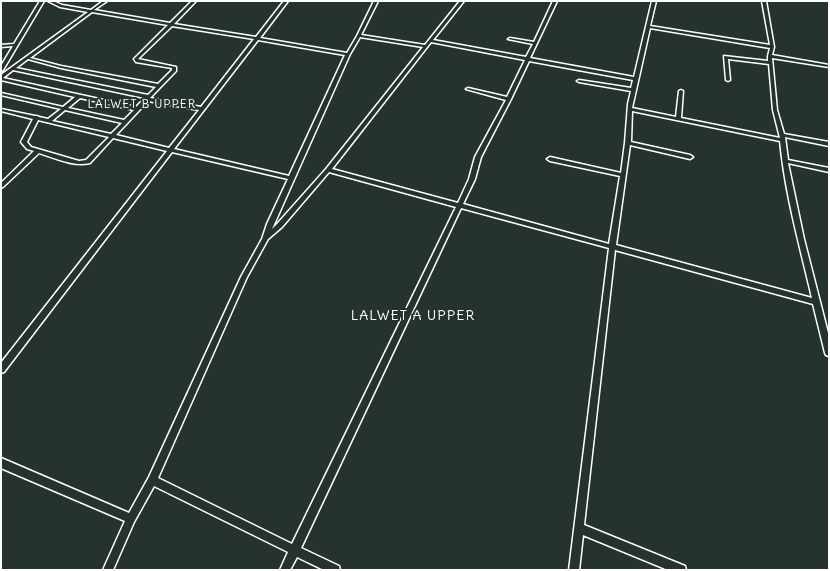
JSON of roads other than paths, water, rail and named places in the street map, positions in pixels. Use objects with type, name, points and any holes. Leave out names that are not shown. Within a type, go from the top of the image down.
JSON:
[{"type":"street","points":[[1,70],[42,1]]},
{"type":"street","points":[[50,1],[61,6],[171,23],[348,54]]},
{"type":"street","points":[[1,78],[105,1]]},
{"type":"street","points":[[37,117],[24,142],[28,148],[79,163],[86,163],[173,72],[174,67],[138,61],[136,59],[194,1]]},
{"type":"street","points":[[1,368],[286,1]]},
{"type":"street","points":[[108,570],[131,519],[152,480],[244,278],[265,239],[270,224],[348,54],[359,36],[376,1]]},
{"type":"street","points":[[265,239],[280,225],[328,170],[462,1]]},
{"type":"street","points":[[285,570],[472,179],[478,157],[509,99],[555,1]]},
{"type":"street","points":[[574,570],[612,246],[628,143],[630,108],[654,1]]},
{"type":"street","points":[[764,1],[772,47],[770,59],[775,110],[782,137],[785,161],[801,239],[829,353]]},
{"type":"street","points":[[648,27],[772,47]]},
{"type":"street","points":[[359,36],[425,46]]},
{"type":"street","points":[[510,39],[535,43]]},
{"type":"street","points":[[430,41],[636,79]]},
{"type":"street","points":[[1,46],[16,45]]},
{"type":"street","points":[[728,80],[726,57],[770,59],[829,66]]},
{"type":"street","points":[[27,58],[100,75],[159,86]]},
{"type":"street","points":[[12,69],[201,109]]},
{"type":"street","points":[[87,85],[100,75]]},
{"type":"street","points":[[1,78],[137,109]]},
{"type":"street","points":[[579,81],[634,90]]},
{"type":"street","points":[[468,89],[509,99]]},
{"type":"street","points":[[678,118],[681,91]]},
{"type":"street","points":[[1,94],[126,122]]},
{"type":"street","points":[[50,120],[78,96]]},
{"type":"street","points":[[630,108],[782,137],[829,144]]},
{"type":"street","points":[[1,110],[50,120],[291,178]]},
{"type":"street","points":[[628,143],[690,157]]},
{"type":"street","points":[[1,186],[38,151]]},
{"type":"street","points":[[550,159],[623,175]]},
{"type":"street","points":[[785,161],[829,170]]},
{"type":"street","points":[[328,170],[817,302]]},
{"type":"street","points":[[1,463],[131,519]]},
{"type":"street","points":[[152,480],[335,570]]},
{"type":"street","points":[[579,528],[681,570]]},
{"type":"district","name":"LALWET B UPPER","points":[[142,105]]},
{"type":"district","name":"LALWET A UPPER","points":[[413,316]]}]
